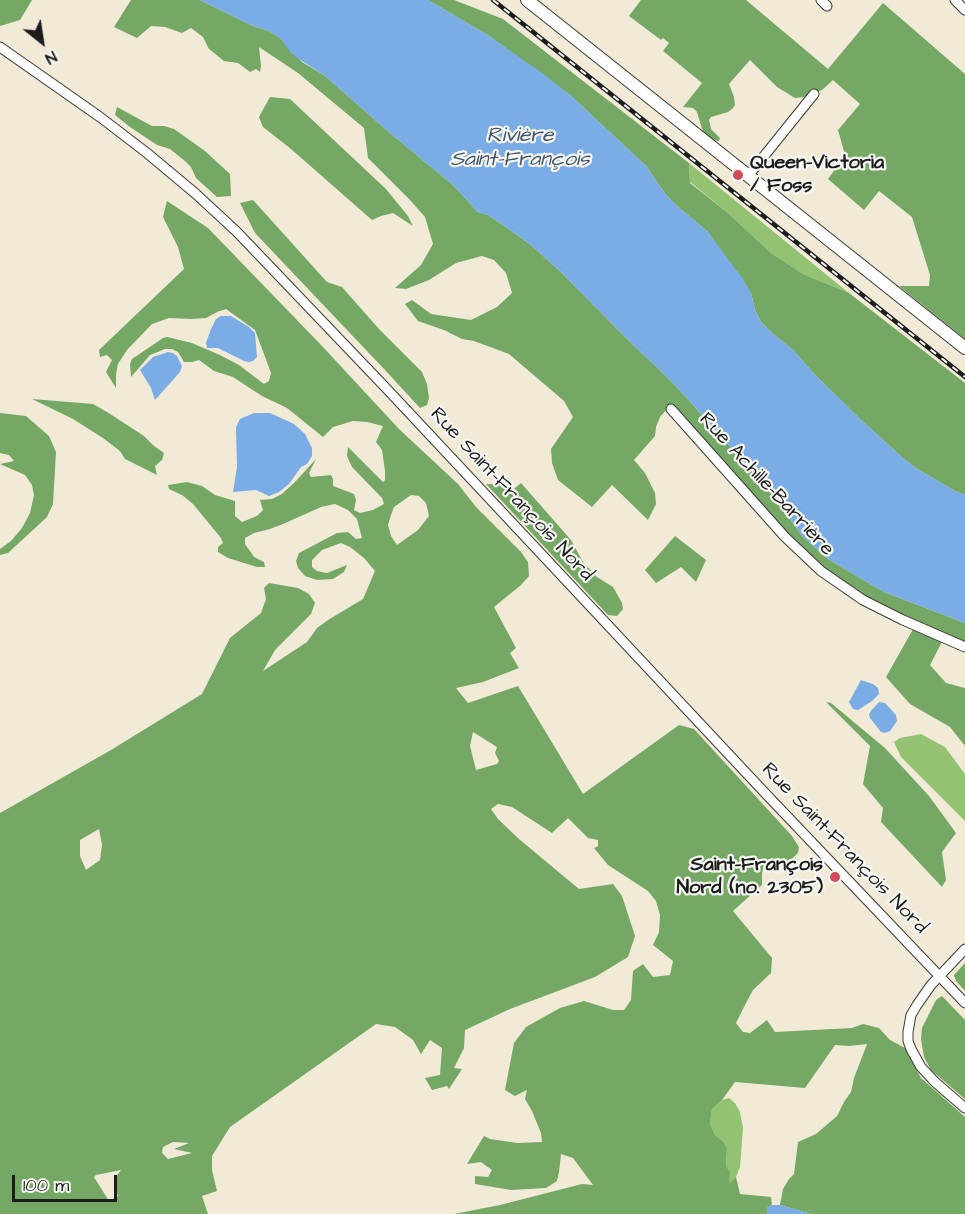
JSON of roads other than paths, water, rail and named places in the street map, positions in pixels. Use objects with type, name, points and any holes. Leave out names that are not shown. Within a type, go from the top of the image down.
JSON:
[{"type":"main road","points":[[527,0],[965,348]]},
{"type":"street","points":[[955,0],[965,10]]},
{"type":"street","name":"Rue Saint-François Nord","points":[[0,46],[132,140],[184,183],[237,232],[965,1003]]},
{"type":"street","points":[[748,177],[814,94]]},
{"type":"street","name":"Rue Achille-Barrière","points":[[671,409],[785,537],[821,571],[863,600],[965,647]]},
{"type":"street","points":[[965,949],[917,1005],[911,1015],[908,1032],[908,1041],[916,1060],[927,1074],[965,1108]]},
{"type":"water","name":"Rivière Saint-François","points":[[200,0],[428,0],[489,36],[570,95],[646,166],[666,195],[677,206],[707,231],[743,279],[751,293],[761,322],[793,350],[814,374],[905,460],[965,495],[965,623],[884,592],[828,559],[802,536],[774,496],[686,397],[531,245],[488,215],[478,212],[453,185],[324,75],[291,53],[280,38]]},
{"type":"water","points":[[221,316],[231,316],[255,333],[257,357],[253,361],[244,361],[218,348],[207,348],[206,343],[211,329],[216,319]]},
{"type":"water","points":[[168,352],[177,356],[182,366],[180,372],[155,400],[140,370],[153,357]]},
{"type":"water","points":[[254,413],[270,413],[294,424],[305,434],[312,448],[312,456],[307,464],[301,467],[289,484],[269,496],[256,490],[233,492],[237,467],[236,427],[240,419]]},
{"type":"water","points":[[861,680],[873,684],[878,688],[879,694],[858,710],[853,709],[849,702]]},
{"type":"water","points":[[879,702],[885,703],[896,715],[897,721],[890,731],[885,733],[881,732],[869,715]]},
{"type":"water","points":[[772,1205],[811,1214],[767,1214],[767,1208]]},
{"type":"railway","points":[[493,0],[965,377]]},
{"type":"place","name":"Queen-Victoria / Foss","points":[[738,175]]},
{"type":"place","name":"Saint-François Nord (no. 2305)","points":[[835,877]]}]
